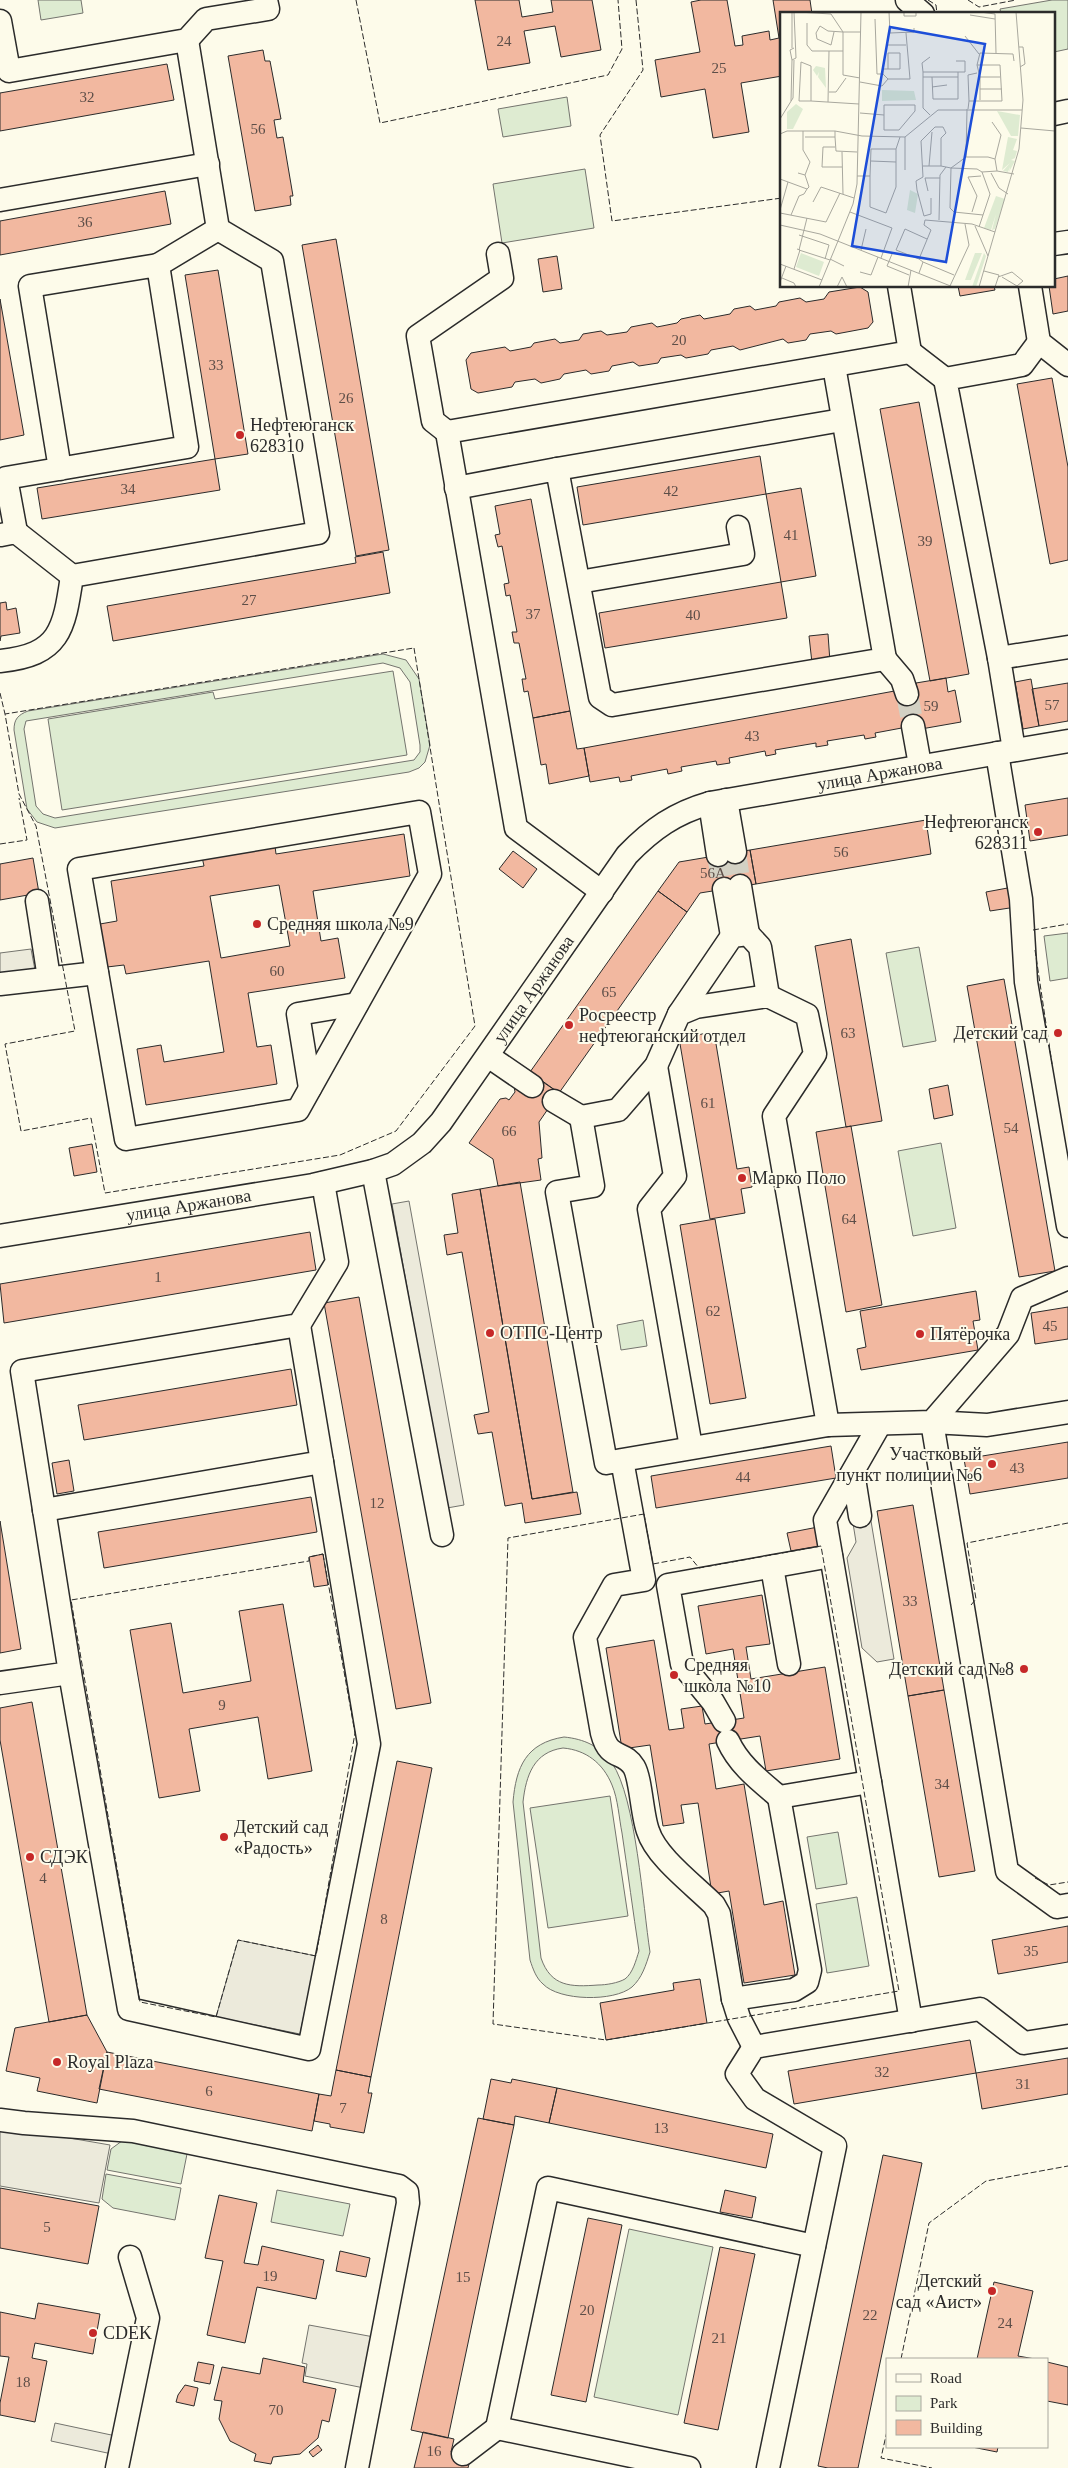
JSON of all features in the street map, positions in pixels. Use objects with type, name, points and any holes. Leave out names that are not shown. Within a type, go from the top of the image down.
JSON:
[{"type":"street","points":[[0,21],[9,71],[187,40],[206,19],[268,8],[266,0]]},
{"type":"street","points":[[907,0],[921,12]]},
{"type":"street","points":[[187,40],[218,229]]},
{"type":"street","points":[[0,200],[208,164]]},
{"type":"street","points":[[60,469],[30,286],[158,265],[218,229]]},
{"type":"street","points":[[158,265],[187,447],[6,478],[8,534],[72,576],[318,533],[272,261],[218,229]]},
{"type":"street","points":[[498,254],[502,278],[418,336],[433,421],[447,432],[516,828],[602,892]]},
{"type":"street","points":[[898,288],[910,352],[945,379],[999,658],[1021,899],[1026,982],[1068,1226]]},
{"type":"street","points":[[1030,288],[1039,342],[1068,365]]},
{"type":"street","points":[[945,379],[1022,365],[1039,342]]},
{"type":"street","points":[[447,432],[910,352]]},
{"type":"street","points":[[834,366],[842,420],[886,658],[902,680],[907,694]]},
{"type":"street","points":[[456,488],[842,420]]},
{"type":"street","points":[[558,469],[600,697],[612,705],[886,658]]},
{"type":"street","points":[[578,582],[743,554],[738,527]]},
{"type":"street","points":[[0,661],[22,659],[38,652],[52,642],[66,616],[72,576]]},
{"type":"street","points":[[999,658],[1068,647]]},
{"type":"street","points":[[913,726],[920,766]]},
{"type":"street","name":"улица Аржанова","points":[[0,1236],[323,1183],[373,1171],[393,1164],[422,1143],[441,1122],[627,855],[658,825],[677,814],[718,801],[1068,740]]},
{"type":"street","points":[[718,801],[727,854]]},
{"type":"street","points":[[419,812],[430,874],[357,1004],[298,1110],[126,1139],[79,868],[419,812]]},
{"type":"street","points":[[554,1100],[581,1117],[618,1110],[656,1066],[680,1014],[740,935],[732,888]]},
{"type":"street","points":[[37,901],[50,978]]},
{"type":"street","points":[[740,935],[760,947],[768,996]]},
{"type":"street","points":[[0,984],[97,973]]},
{"type":"street","points":[[680,1014],[696,1007],[768,996],[807,1014],[815,1054],[774,1116],[828,1425]]},
{"type":"street","points":[[310,1088],[298,1014],[357,1004]]},
{"type":"street","points":[[488,1056],[532,1086]]},
{"type":"street","points":[[656,1066],[675,1176],[648,1209],[691,1447]]},
{"type":"street","points":[[581,1117],[593,1186],[557,1192],[606,1463],[828,1425],[932,1422],[987,1424],[1068,1412]]},
{"type":"street","points":[[373,1171],[442,1536]]},
{"type":"street","points":[[298,1325],[22,1372],[70,1672],[129,2010],[309,2049],[369,1744],[298,1325],[337,1262],[323,1183]]},
{"type":"street","points":[[932,1422],[1008,1334],[1022,1298],[1068,1278]]},
{"type":"street","points":[[932,1422],[1007,1871],[1057,1907],[1068,1905]]},
{"type":"street","points":[[880,1424],[825,1520],[911,2021]]},
{"type":"street","points":[[622,1460],[644,1580]]},
{"type":"street","points":[[44,1510],[322,1462]]},
{"type":"street","points":[[852,1472],[860,1516]]},
{"type":"street","points":[[754,2047],[739,2018],[733,1999],[719,1914],[714,1905],[656,1848],[648,1832],[634,1767],[626,1760],[612,1754],[605,1744],[585,1637],[614,1585],[644,1580],[668,1585],[831,1556]]},
{"type":"street","points":[[772,1567],[789,1664]]},
{"type":"street","points":[[668,1585],[682,1664],[713,1702],[734,1754],[747,1770],[779,1797],[810,1970],[807,1982],[794,1990],[733,1999]]},
{"type":"street","points":[[0,1683],[70,1672]]},
{"type":"street","points":[[779,1797],[870,1782]]},
{"type":"street","points":[[768,2468],[835,2146],[755,2099],[737,2074],[754,2047],[980,2009],[1024,2043],[1068,2036]]},
{"type":"street","points":[[0,2120],[24,2124],[133,2131],[399,2186],[407,2192],[408,2203],[374,2361],[357,2468]]},
{"type":"street","points":[[463,2454],[497,2428],[548,2188],[814,2246]]},
{"type":"street","points":[[116,2468],[148,2318],[130,2257]]},
{"type":"street","points":[[497,2428],[689,2468]]},
{"type":"green space","points":[[38,0],[81,0],[83,13],[41,20]]},
{"type":"green space","points":[[1052,0],[1068,0],[1068,49],[1056,52],[1056,12],[1001,12],[1000,9]]},
{"type":"green space","points":[[567,97],[571,126],[503,137],[498,109]]},
{"type":"green space","points":[[585,169],[594,228],[502,243],[493,184]]},
{"type":"green space","points":[[383,654],[406,660],[419,679],[430,745],[425,762],[419,768],[409,772],[55,828],[37,822],[27,809],[14,730],[17,718],[28,711]],"holes":[[[383,663],[400,668],[410,682],[420,745],[420,752],[414,760],[55,818],[43,814],[36,806],[24,729],[26,721]]]},
{"type":"green space","points":[[393,671],[407,755],[62,810],[48,719],[213,692],[215,699]]},
{"type":"green space","points":[[1068,933],[1068,978],[1050,981],[1044,936]]},
{"type":"green space","points":[[919,947],[936,1041],[903,1047],[886,953]]},
{"type":"green space","points":[[941,1143],[956,1228],[913,1236],[898,1151]]},
{"type":"green space","points":[[643,1320],[647,1346],[621,1350],[617,1325]]},
{"type":"green space","points":[[564,1737],[578,1740],[591,1744],[602,1752],[612,1763],[620,1779],[627,1801],[633,1826],[650,1952],[643,1971],[632,1987],[624,1992],[613,1995],[587,1998],[561,1994],[551,1990],[538,1979],[530,1960],[513,1802],[514,1789],[520,1768],[525,1759],[540,1745]],"holes":[[[571,1749],[586,1755],[599,1764],[608,1777],[616,1796],[639,1951],[628,1976],[615,1983],[588,1986],[563,1983],[550,1975],[541,1958],[523,1802],[524,1792],[529,1774],[538,1760],[553,1750]]]},
{"type":"green space","points":[[610,1796],[628,1916],[548,1928],[530,1808]]},
{"type":"green space","points":[[838,1832],[847,1884],[816,1889],[807,1837]]},
{"type":"green space","points":[[857,1897],[869,1966],[827,1973],[816,1904]]},
{"type":"green space","points":[[126,2138],[188,2149],[181,2184],[107,2170],[111,2149]]},
{"type":"green space","points":[[106,2174],[181,2188],[175,2220],[113,2208],[102,2199]]},
{"type":"green space","points":[[277,2190],[350,2204],[343,2236],[271,2222]]},
{"type":"green space","points":[[629,2229],[713,2247],[678,2415],[594,2397]]},
{"type":"shaded area","points":[[31,949],[35,970],[0,974],[0,953]]},
{"type":"shaded area","points":[[409,1201],[464,1505],[447,1508],[392,1204]]},
{"type":"shaded area","points":[[870,1515],[894,1659],[877,1662],[862,1648],[847,1558],[856,1542],[852,1517]]},
{"type":"shaded area","points":[[238,1940],[316,1956],[300,2034],[216,2017]]},
{"type":"shaded area","points":[[0,2126],[110,2145],[99,2203],[0,2186]]},
{"type":"shaded area","points":[[309,2325],[374,2337],[364,2388],[305,2376],[307,2364],[302,2363]]},
{"type":"shaded area","points":[[55,2423],[116,2436],[112,2454],[51,2441]]},
{"type":"building","points":[[475,0],[519,0],[522,17],[553,12],[551,0],[592,0],[601,50],[561,57],[555,26],[524,31],[530,63],[488,70]]},
{"type":"building","points":[[727,0],[735,46],[743,45],[742,36],[769,31],[770,40],[779,38],[773,0],[810,0],[812,12],[780,12],[780,76],[741,83],[749,132],[713,138],[705,89],[661,97],[655,60],[700,52],[691,2]]},
{"type":"building","points":[[263,50],[265,61],[270,61],[281,119],[274,120],[277,138],[283,137],[293,196],[290,196],[291,205],[255,211],[228,56]]},
{"type":"building","points":[[167,64],[174,100],[0,131],[0,93]]},
{"type":"building","points":[[165,191],[171,224],[0,255],[0,221]]},
{"type":"building","points":[[336,239],[389,550],[356,556],[302,245]]},
{"type":"building","points":[[557,256],[562,289],[543,292],[538,259]]},
{"type":"building","points":[[218,270],[248,454],[215,459],[185,275]]},
{"type":"building","points":[[1068,276],[1068,311],[1053,314],[1049,288],[1056,288],[1056,279]]},
{"type":"building","points":[[862,288],[868,292],[873,322],[868,328],[836,334],[831,331],[810,334],[806,340],[788,343],[783,339],[740,350],[733,346],[711,350],[708,354],[686,358],[681,355],[661,358],[658,363],[639,366],[633,362],[612,366],[609,371],[591,374],[586,370],[564,374],[560,379],[541,383],[535,379],[515,382],[512,387],[478,393],[471,389],[466,360],[471,353],[505,347],[510,351],[531,347],[534,343],[555,339],[560,343],[579,340],[583,334],[601,331],[607,335],[627,332],[631,327],[652,323],[657,327],[677,323],[681,319],[700,315],[704,319],[730,314],[734,309],[750,306],[755,310],[776,306],[779,302],[800,298],[806,302],[824,299],[829,292]]},
{"type":"building","points":[[958,288],[994,288],[995,290],[960,296]]},
{"type":"building","points":[[0,299],[24,435],[0,440]]},
{"type":"building","points":[[1052,378],[1068,467],[1068,560],[1050,564],[1017,384]]},
{"type":"building","points":[[919,402],[969,674],[930,681],[880,409]]},
{"type":"building","points":[[760,456],[766,494],[583,525],[577,487]]},
{"type":"building","points":[[215,459],[220,490],[42,519],[37,488]]},
{"type":"building","points":[[801,488],[816,576],[781,582],[766,494]]},
{"type":"building","points":[[531,499],[570,711],[533,718],[528,691],[524,692],[522,679],[526,679],[519,643],[514,643],[512,632],[517,632],[510,595],[506,596],[504,584],[509,583],[502,546],[498,547],[495,535],[500,534],[495,506]]},
{"type":"building","points":[[383,552],[390,593],[113,641],[107,606],[356,563],[355,557]]},
{"type":"building","points":[[781,582],[787,618],[605,648],[599,613]]},
{"type":"building","points":[[6,602],[7,610],[16,608],[20,633],[1,636],[0,641],[0,603]]},
{"type":"building","points":[[828,634],[830,662],[812,663],[809,636]]},
{"type":"building","points":[[946,678],[948,692],[955,690],[961,722],[921,729],[907,727],[901,695],[918,692],[916,683]]},
{"type":"building","points":[[1031,679],[1039,726],[1023,729],[1015,682]]},
{"type":"building","points":[[1068,683],[1068,721],[1039,726],[1032,689]]},
{"type":"building","points":[[900,690],[907,727],[875,733],[876,737],[865,739],[864,735],[827,741],[828,745],[816,747],[816,743],[775,750],[776,754],[766,756],[765,751],[729,758],[730,763],[717,765],[716,761],[681,767],[682,771],[668,774],[667,769],[631,776],[632,780],[620,782],[619,777],[590,782],[584,748]]},
{"type":"building","points":[[570,711],[577,749],[584,748],[589,776],[549,784],[546,764],[541,765],[533,718]]},
{"type":"building","points":[[1068,798],[1068,835],[1030,841],[1025,805]]},
{"type":"building","points":[[926,820],[931,854],[756,884],[750,850]]},
{"type":"building","points":[[404,834],[410,876],[313,891],[321,941],[338,938],[345,978],[248,993],[257,1047],[271,1045],[277,1084],[146,1105],[137,1049],[161,1045],[164,1062],[224,1052],[209,961],[126,974],[124,965],[107,967],[100,924],[117,921],[111,881],[204,866],[202,857],[275,846],[276,854]],"holes":[[[279,885],[290,946],[221,958],[210,896]]]},
{"type":"building","points":[[750,850],[756,884],[700,893],[687,912],[658,891],[679,862]]},
{"type":"building","points":[[513,851],[537,869],[523,888],[499,869]]},
{"type":"building","points":[[33,858],[39,893],[0,900],[0,864]]},
{"type":"building","points":[[1013,887],[1016,907],[990,911],[986,892]]},
{"type":"building","points":[[658,891],[687,912],[559,1093],[530,1072]]},
{"type":"building","points":[[851,939],[882,1121],[846,1127],[815,946]]},
{"type":"building","points":[[1004,979],[1055,1271],[1019,1277],[967,986]]},
{"type":"building","points":[[714,1032],[737,1169],[749,1167],[752,1187],[741,1189],[745,1213],[710,1219],[679,1038]]},
{"type":"building","points":[[537,1078],[559,1093],[539,1122],[542,1158],[538,1159],[541,1180],[498,1186],[493,1159],[469,1143],[500,1099],[506,1098],[509,1100],[515,1092],[514,1086]]},
{"type":"building","points":[[948,1085],[953,1115],[934,1119],[929,1089]]},
{"type":"building","points":[[851,1126],[882,1305],[846,1312],[816,1132]]},
{"type":"building","points":[[92,1144],[97,1172],[74,1176],[69,1148]]},
{"type":"building","points":[[520,1182],[573,1492],[532,1499],[480,1189]]},
{"type":"building","name":"ОТПС-Центр","points":[[480,1189],[532,1499],[577,1492],[581,1514],[525,1523],[522,1503],[505,1506],[492,1432],[478,1434],[474,1415],[489,1412],[462,1252],[447,1255],[444,1235],[458,1233],[452,1194]]},
{"type":"building","points":[[715,1219],[746,1398],[710,1404],[680,1225]]},
{"type":"building","points":[[310,1232],[316,1270],[4,1323],[0,1284]]},
{"type":"building","name":"Пятёрочка","points":[[976,1291],[980,1320],[973,1321],[978,1350],[861,1370],[857,1349],[866,1347],[860,1311]]},
{"type":"building","points":[[359,1297],[431,1703],[396,1709],[324,1303]]},
{"type":"building","points":[[1068,1307],[1068,1339],[1035,1344],[1031,1313]]},
{"type":"building","points":[[291,1369],[297,1405],[84,1440],[78,1405]]},
{"type":"building","points":[[1068,1442],[1068,1478],[970,1494],[964,1459]]},
{"type":"building","points":[[831,1446],[836,1478],[656,1508],[651,1476]]},
{"type":"building","points":[[69,1460],[74,1491],[57,1494],[52,1463]]},
{"type":"building","points":[[311,1497],[317,1532],[104,1568],[98,1532]]},
{"type":"building","points":[[913,1505],[944,1690],[908,1696],[877,1511]]},
{"type":"building","points":[[0,1521],[21,1649],[0,1653]]},
{"type":"building","points":[[818,1527],[821,1546],[791,1551],[787,1533]]},
{"type":"building","points":[[323,1554],[328,1585],[314,1587],[309,1557]]},
{"type":"building","points":[[762,1595],[770,1644],[746,1647],[751,1679],[825,1667],[840,1759],[766,1771],[760,1736],[709,1744],[716,1789],[744,1784],[764,1905],[783,1901],[795,1975],[744,1983],[729,1891],[712,1894],[698,1803],[681,1805],[684,1823],[663,1826],[650,1745],[622,1749],[606,1648],[654,1640],[669,1730],[684,1728],[681,1709],[702,1706],[705,1724],[744,1718],[733,1649],[706,1654],[698,1606]]},
{"type":"building","points":[[283,1604],[312,1771],[268,1779],[258,1717],[189,1729],[200,1791],[159,1798],[130,1630],[171,1623],[183,1693],[251,1681],[239,1611]]},
{"type":"building","points":[[944,1690],[975,1871],[939,1877],[908,1696]]},
{"type":"building","points":[[32,1702],[87,2015],[49,2022],[0,1740],[0,1708]]},
{"type":"building","points":[[397,1761],[432,1768],[371,2077],[336,2070]]},
{"type":"building","points":[[1068,1926],[1068,1962],[998,1974],[992,1940]]},
{"type":"building","points":[[700,1979],[707,2023],[606,2040],[600,2003],[674,1990],[673,1983]]},
{"type":"building","name":"Royal Plaza","points":[[87,2015],[107,2052],[97,2103],[37,2091],[40,2078],[6,2071],[15,2028]]},
{"type":"building","points":[[970,2040],[976,2073],[794,2104],[788,2071]]},
{"type":"building","points":[[107,2052],[319,2094],[312,2131],[99,2089]]},
{"type":"building","points":[[1068,2058],[1068,2094],[982,2109],[976,2073]]},
{"type":"building","points":[[336,2070],[371,2077],[368,2093],[372,2093],[364,2133],[330,2127],[330,2124],[314,2121],[319,2094],[331,2096]]},
{"type":"building","points":[[491,2079],[511,2083],[512,2079],[557,2088],[549,2123],[515,2116],[514,2125],[483,2119]]},
{"type":"building","points":[[557,2088],[773,2134],[766,2168],[549,2123]]},
{"type":"building","points":[[478,2118],[514,2125],[448,2438],[411,2430]]},
{"type":"building","points":[[883,2155],[922,2163],[858,2468],[828,2468],[818,2466]]},
{"type":"building","points":[[0,2188],[99,2206],[88,2264],[0,2248]]},
{"type":"building","points":[[725,2190],[756,2197],[752,2218],[720,2212]]},
{"type":"building","points":[[219,2195],[257,2203],[244,2263],[258,2265],[262,2246],[324,2260],[316,2299],[257,2287],[245,2343],[207,2335],[223,2261],[205,2258]]},
{"type":"building","points":[[588,2218],[622,2225],[586,2402],[551,2395]]},
{"type":"building","points":[[720,2247],[755,2254],[718,2430],[684,2423]]},
{"type":"building","points":[[340,2251],[370,2258],[366,2277],[336,2271]]},
{"type":"building","points":[[994,2282],[1033,2291],[1018,2356],[1029,2358],[977,2358]]},
{"type":"building","points":[[38,2303],[100,2314],[93,2354],[35,2343],[32,2358],[47,2361],[35,2422],[0,2415],[0,2403],[9,2357],[0,2356],[0,2312],[35,2319]]},
{"type":"building","points":[[263,2358],[305,2367],[303,2382],[336,2389],[329,2422],[322,2420],[318,2438],[300,2454],[273,2457],[271,2464],[254,2461],[256,2454],[230,2441],[219,2419],[222,2401],[214,2400],[222,2367],[260,2374]]},
{"type":"building","points":[[198,2362],[214,2365],[210,2384],[194,2381]]},
{"type":"building","points":[[1048,2362],[1068,2367],[1068,2405],[1048,2401]]},
{"type":"building","points":[[185,2385],[198,2388],[194,2406],[176,2402],[178,2395]]},
{"type":"building","points":[[423,2432],[454,2439],[451,2452],[471,2456],[468,2468],[414,2468]]},
{"type":"building","points":[[318,2445],[322,2450],[313,2457],[309,2452]]},
{"type":"building","points":[[977,2448],[998,2448],[997,2452]]},
{"type":"tunnel","points":[[907,694],[913,726]]},
{"type":"tunnel","points":[[735,852],[740,886]]},
{"type":"tunnel","points":[[718,855],[724,889]]},
{"type":"fence","points":[[356,0],[380,123],[608,75],[622,49],[618,0]]},
{"type":"fence","points":[[636,0],[643,70],[600,135],[612,221],[780,198]]},
{"type":"fence","points":[[928,0],[936,5],[937,12]]},
{"type":"fence","points":[[968,0],[979,7],[1016,0]]},
{"type":"fence","points":[[414,648],[475,1026],[396,1131],[340,1155],[105,1193],[91,1118],[21,1131],[5,1044],[75,1031],[36,826],[19,794],[5,714],[414,648]]},
{"type":"fence","points":[[0,693],[5,714]]},
{"type":"fence","points":[[0,844],[27,840],[19,798]]},
{"type":"fence","points":[[1033,930],[1068,924]]},
{"type":"fence","points":[[1035,950],[1052,1064]]},
{"type":"fence","points":[[644,1514],[653,1564],[690,1557],[699,1568],[821,1546],[899,1991],[606,2040],[493,2024],[508,1538],[644,1514]]},
{"type":"fence","points":[[971,1605],[976,1599],[967,1543],[1068,1523]]},
{"type":"fence","points":[[323,1554],[355,1733],[316,1956],[238,1940],[216,2017],[140,2002],[71,1600],[309,1561],[309,1557],[323,1554]]},
{"type":"fence","points":[[1035,1878],[1049,1885],[1068,1882]]},
{"type":"fence","points":[[901,2358],[929,2223],[986,2181],[1068,2166]]},
{"type":"fence","points":[[886,2436],[881,2458],[932,2468]]},
{"type":"place","name":"Нефтеюганск 628310","points":[[240,435]]},
{"type":"place","name":"Нефтеюганск 628311","points":[[1038,832]]},
{"type":"place","name":"Средняя школа №9","points":[[257,924]]},
{"type":"place","name":"Росреестр нефтеюганский отдел","points":[[569,1025]]},
{"type":"place","name":"Детский сад","points":[[1058,1033]]},
{"type":"place","name":"Марко Поло","points":[[742,1178]]},
{"type":"place","name":"ОТПС-Центр","points":[[490,1333]]},
{"type":"place","name":"Пятёрочка","points":[[920,1334]]},
{"type":"place","name":"Участковый пункт полиции №6","points":[[992,1464]]},
{"type":"place","name":"Детский сад №8","points":[[1024,1669]]},
{"type":"place","name":"Средняя школа №10","points":[[674,1675]]},
{"type":"place","name":"Детский сад «Радость»","points":[[224,1837]]},
{"type":"place","name":"СДЭК","points":[[30,1857]]},
{"type":"place","name":"Royal Plaza","points":[[57,2062]]},
{"type":"place","name":"Детский сад «Аист»","points":[[992,2291]]},
{"type":"place","name":"CDEK","points":[[93,2333]]}]
